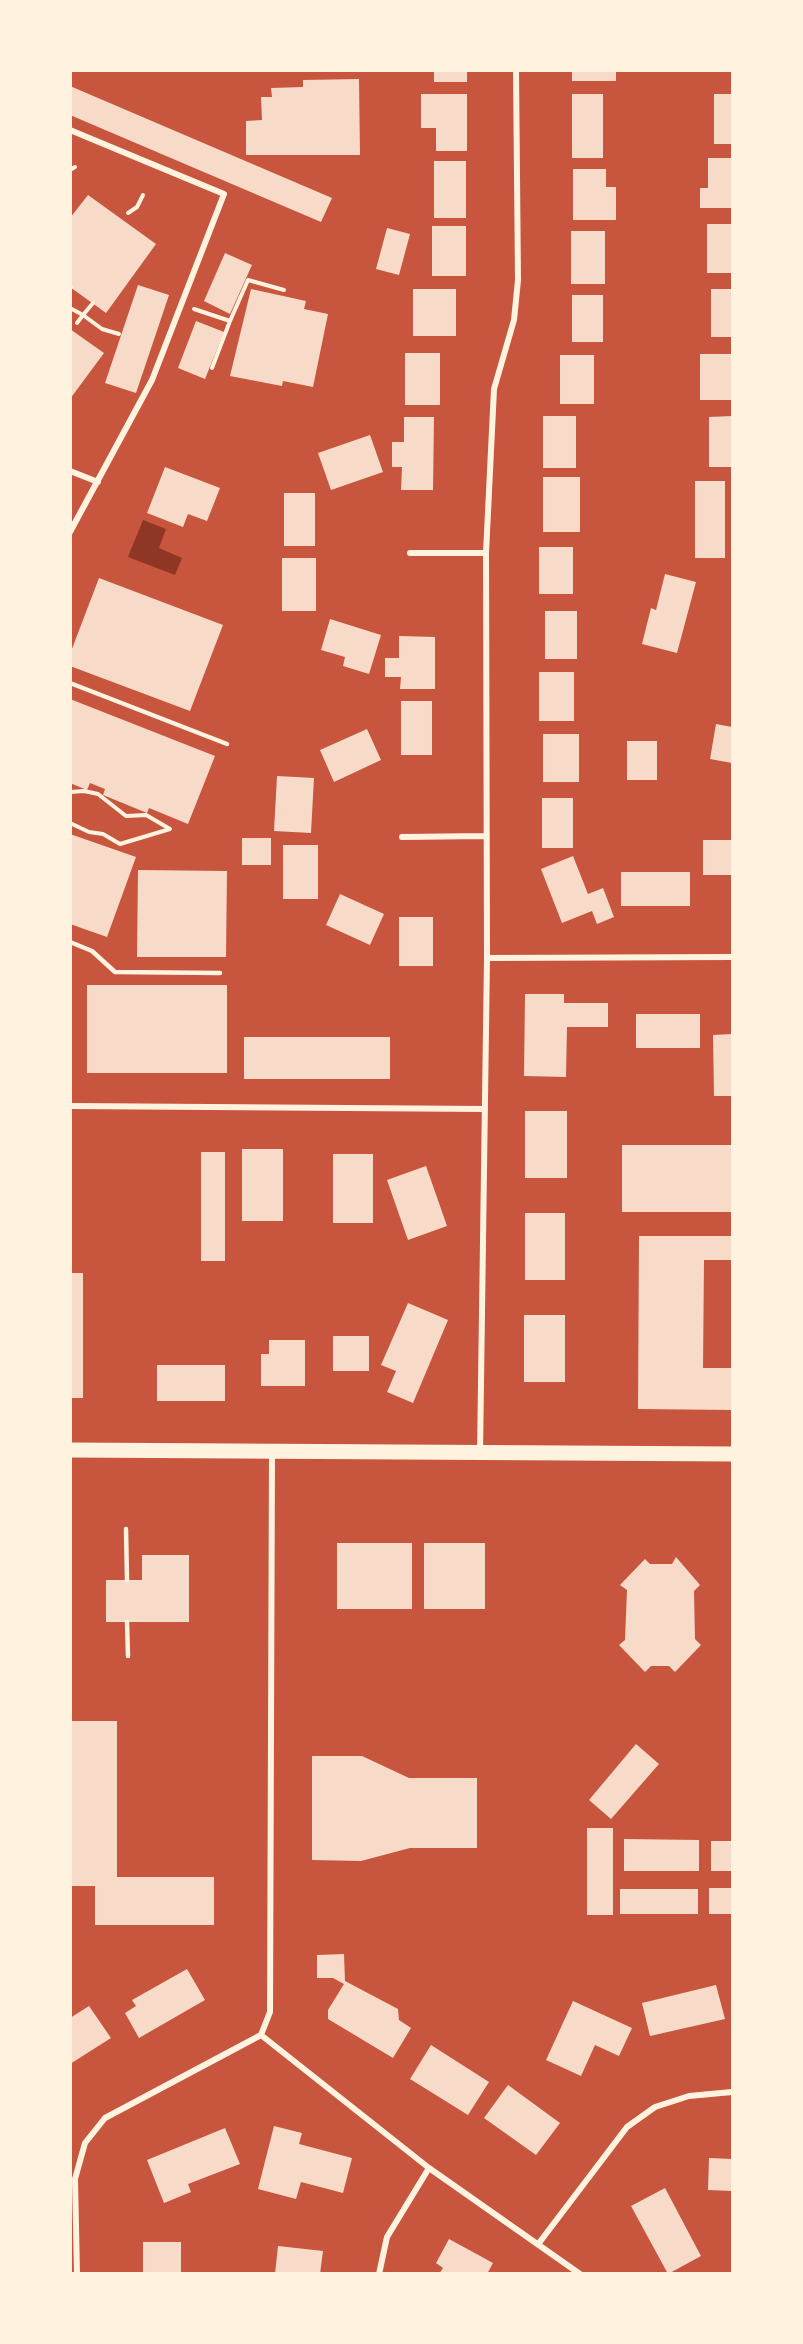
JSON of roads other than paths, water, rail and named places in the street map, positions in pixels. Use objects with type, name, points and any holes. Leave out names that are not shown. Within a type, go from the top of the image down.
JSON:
[{"type":"main road","points":[[70,1450],[732,1454]]},
{"type":"street","points":[[480,1454],[487,958],[486,553],[494,389],[514,320],[518,280],[516,70]]},
{"type":"street","points":[[70,130],[224,194],[152,380],[70,532]]},
{"type":"street","points":[[70,471],[98,482]]},
{"type":"street","points":[[410,553],[486,553]]},
{"type":"street","points":[[402,837],[485,836]]},
{"type":"street","points":[[487,958],[732,957]]},
{"type":"street","points":[[70,1106],[485,1109]]},
{"type":"street","points":[[77,2274],[75,2178],[85,2143],[105,2118],[261,2035],[270,2012],[272,1451]]},
{"type":"street","points":[[261,2035],[429,2168],[539,2243],[580,2274]]},
{"type":"street","points":[[539,2243],[627,2127],[655,2107],[689,2096],[732,2092]]},
{"type":"street","points":[[379,2274],[387,2237],[429,2168]]},
{"type":"lane","points":[[70,683],[227,744]]},
{"type":"lane","points":[[70,942],[92,951],[115,972],[220,973]]},
{"type":"lane","points":[[126,1529],[127,1580]]},
{"type":"lane","points":[[127,1622],[128,1656]]}]
